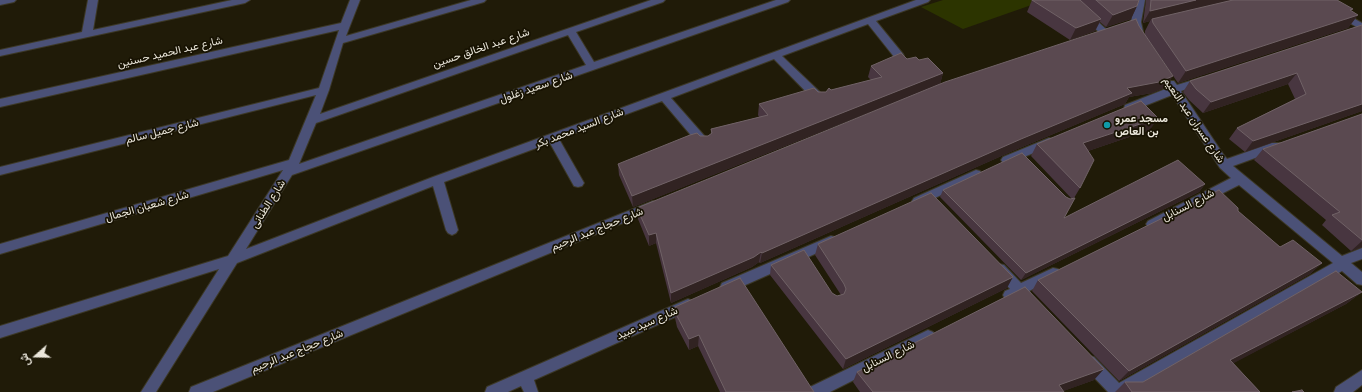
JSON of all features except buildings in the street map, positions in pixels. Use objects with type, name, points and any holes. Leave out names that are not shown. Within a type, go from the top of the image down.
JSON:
[{"type":"street","points":[[0,2],[11,0]]},
{"type":"street","points":[[87,34],[93,0]]},
{"type":"street","points":[[0,53],[244,0]]},
{"type":"street","name":"شارع الطنانى","points":[[148,392],[291,168],[324,90],[355,0]]},
{"type":"street","points":[[340,41],[481,0]]},
{"type":"street","name":"شارع عبد الخالق حسين","points":[[311,121],[660,0]]},
{"type":"street","name":"شارع سعيد زغلول","points":[[291,168],[592,67],[785,0]]},
{"type":"street","name":"شارع السيد محمد بكر","points":[[0,332],[234,258],[437,180],[925,0]]},
{"type":"street","points":[[1069,0],[1104,32]]},
{"type":"street","points":[[1140,0],[1139,26],[1144,44]]},
{"type":"street","points":[[1314,0],[1362,28]]},
{"type":"street","points":[[870,20],[899,56]]},
{"type":"street","name":"شارع عبد الحميد حسنين","points":[[0,103],[346,25]]},
{"type":"street","points":[[1090,37],[1120,27],[1139,26]]},
{"type":"street","points":[[1347,33],[1362,28]]},
{"type":"street","points":[[570,30],[592,67]]},
{"type":"street","points":[[775,55],[820,99]]},
{"type":"street","name":"شارع عسران عبد النعيم","points":[[1162,71],[1224,165],[1240,180],[1362,280]]},
{"type":"street","points":[[1116,114],[1174,90],[1212,77]]},
{"type":"street","name":"شارع جميل سالم","points":[[0,172],[324,90]]},
{"type":"street","points":[[663,96],[704,143]]},
{"type":"street","points":[[553,138],[578,183]]},
{"type":"street","points":[[999,164],[1057,139]]},
{"type":"street","points":[[1224,165],[1287,143]]},
{"type":"street","points":[[1020,154],[1030,164]]},
{"type":"street","name":"شارع شعبان الجمال","points":[[0,249],[291,168]]},
{"type":"street","points":[[909,205],[985,170]]},
{"type":"street","points":[[437,180],[452,230]]},
{"type":"street","name":"شارع السنابل","points":[[1140,229],[1240,180]]},
{"type":"street","points":[[929,196],[940,207]]},
{"type":"street","name":"شارع حجاج عبد الرحيم","points":[[196,392],[667,200]]},
{"type":"street","points":[[719,291],[840,237]]},
{"type":"street","points":[[805,252],[814,266]]},
{"type":"street","points":[[1080,352],[1117,392],[1341,263],[1362,253]]},
{"type":"street","points":[[988,257],[1036,307]]},
{"type":"street","points":[[999,300],[1062,269]]},
{"type":"street","name":"شارع سيد عبيد","points":[[492,392],[698,300]]},
{"type":"street","name":"شارع السنابل","points":[[815,392],[936,332]]},
{"type":"street","points":[[525,377],[531,392]]},
{"type":"street","points":[[1341,392],[1362,377]]},
{"type":"green space","points":[[943,0],[1037,0],[1040,2],[963,29],[921,7]]},
{"type":"place","name":"مسجد عمرو بن العاص","points":[[1107,125]]}]
